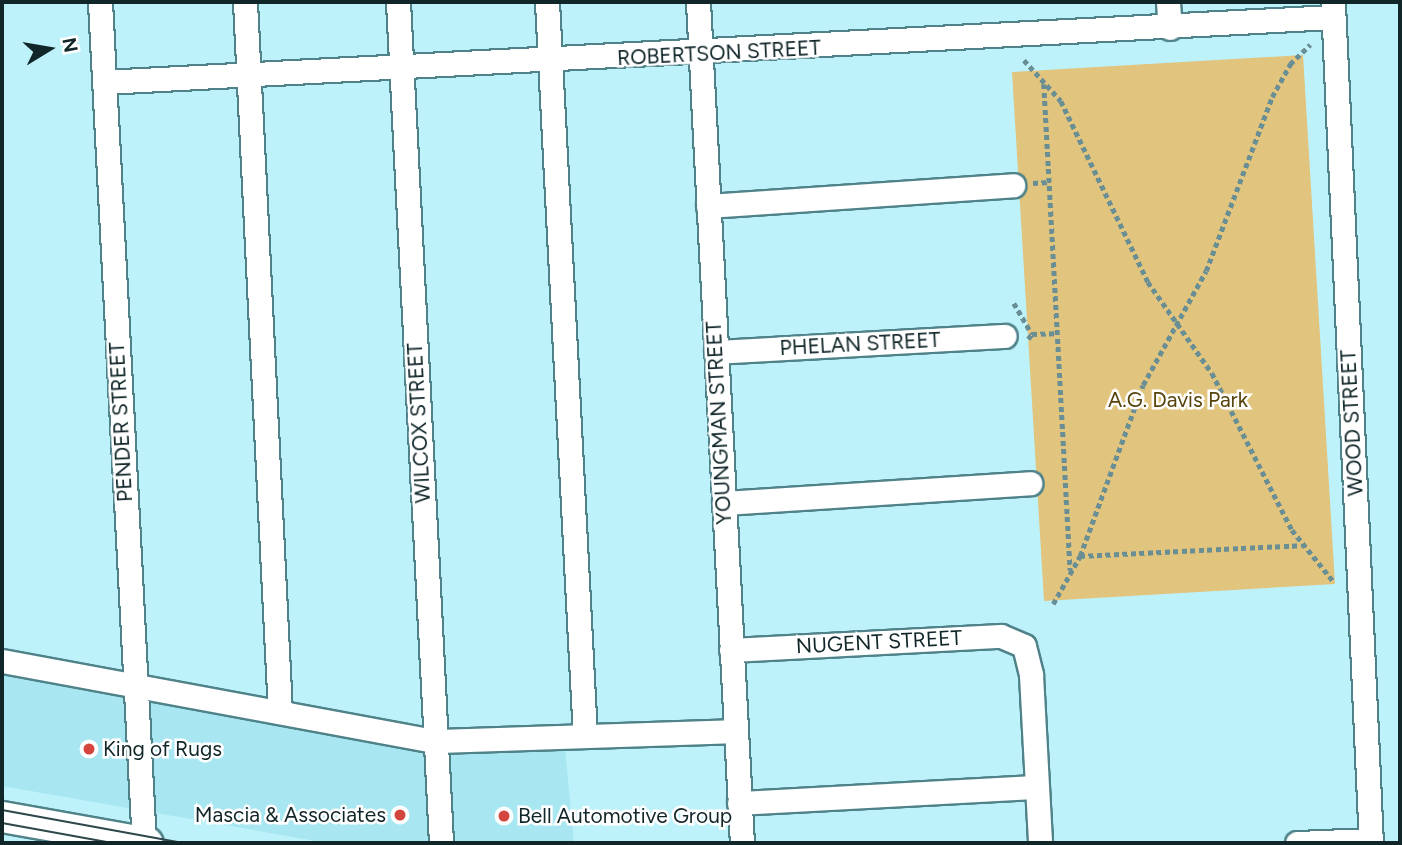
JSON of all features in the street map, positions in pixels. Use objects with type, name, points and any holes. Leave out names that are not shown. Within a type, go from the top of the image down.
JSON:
[{"type":"main road","points":[[2,817],[146,843]]},
{"type":"street","name":"PENDER STREET","points":[[100,2],[134,685],[146,843]]},
{"type":"street","points":[[245,2],[280,712]]},
{"type":"street","name":"WILCOX STREET","points":[[398,2],[441,843]]},
{"type":"street","points":[[547,2],[585,736]]},
{"type":"street","name":"YOUNGMAN STREET","points":[[698,2],[742,843]]},
{"type":"street","points":[[1168,2],[1170,28]]},
{"type":"street","name":"ROBERTSON STREET","points":[[104,82],[550,62],[1170,28],[1333,10]]},
{"type":"street","name":"WOOD STREET","points":[[1333,10],[1371,842]]},
{"type":"street","points":[[708,206],[1013,185]]},
{"type":"street","name":"PHELAN STREET","points":[[716,352],[1005,335]]},
{"type":"street","points":[[724,502],[1030,483]]},
{"type":"street","name":"NUGENT STREET","points":[[731,650],[1001,636],[1024,646],[1031,675],[1037,787]]},
{"type":"street","points":[[2,661],[435,741],[735,731]]},
{"type":"street","points":[[739,803],[1037,787],[1040,843]]},
{"type":"street","points":[[1297,843],[1371,842]]},
{"type":"path","points":[[1053,604],[1080,556],[1143,385],[1206,271],[1232,211],[1272,97],[1290,64],[1310,44]]},
{"type":"path","points":[[1024,60],[1061,101],[1148,282],[1212,373],[1302,545],[1334,582]]},
{"type":"path","points":[[1044,84],[1070,571]]},
{"type":"path","points":[[1032,334],[1056,333]]},
{"type":"path","points":[[1080,556],[1302,545]]},
{"type":"shaded area","points":[[2,675],[415,748],[565,748],[574,843],[327,843],[2,786]]},
{"type":"green space","name":"A.G. Davis Park","points":[[1303,55],[1335,584],[1044,601],[1012,72]]},
{"type":"tram line","points":[[2,810],[183,843]]},
{"type":"tram line","points":[[2,823],[112,843]]},
{"type":"place","name":"King of Rugs","points":[[89,749]]},
{"type":"place","name":"Mascia & Associates","points":[[400,815]]},
{"type":"place","name":"Bell Automotive Group","points":[[504,816]]}]
